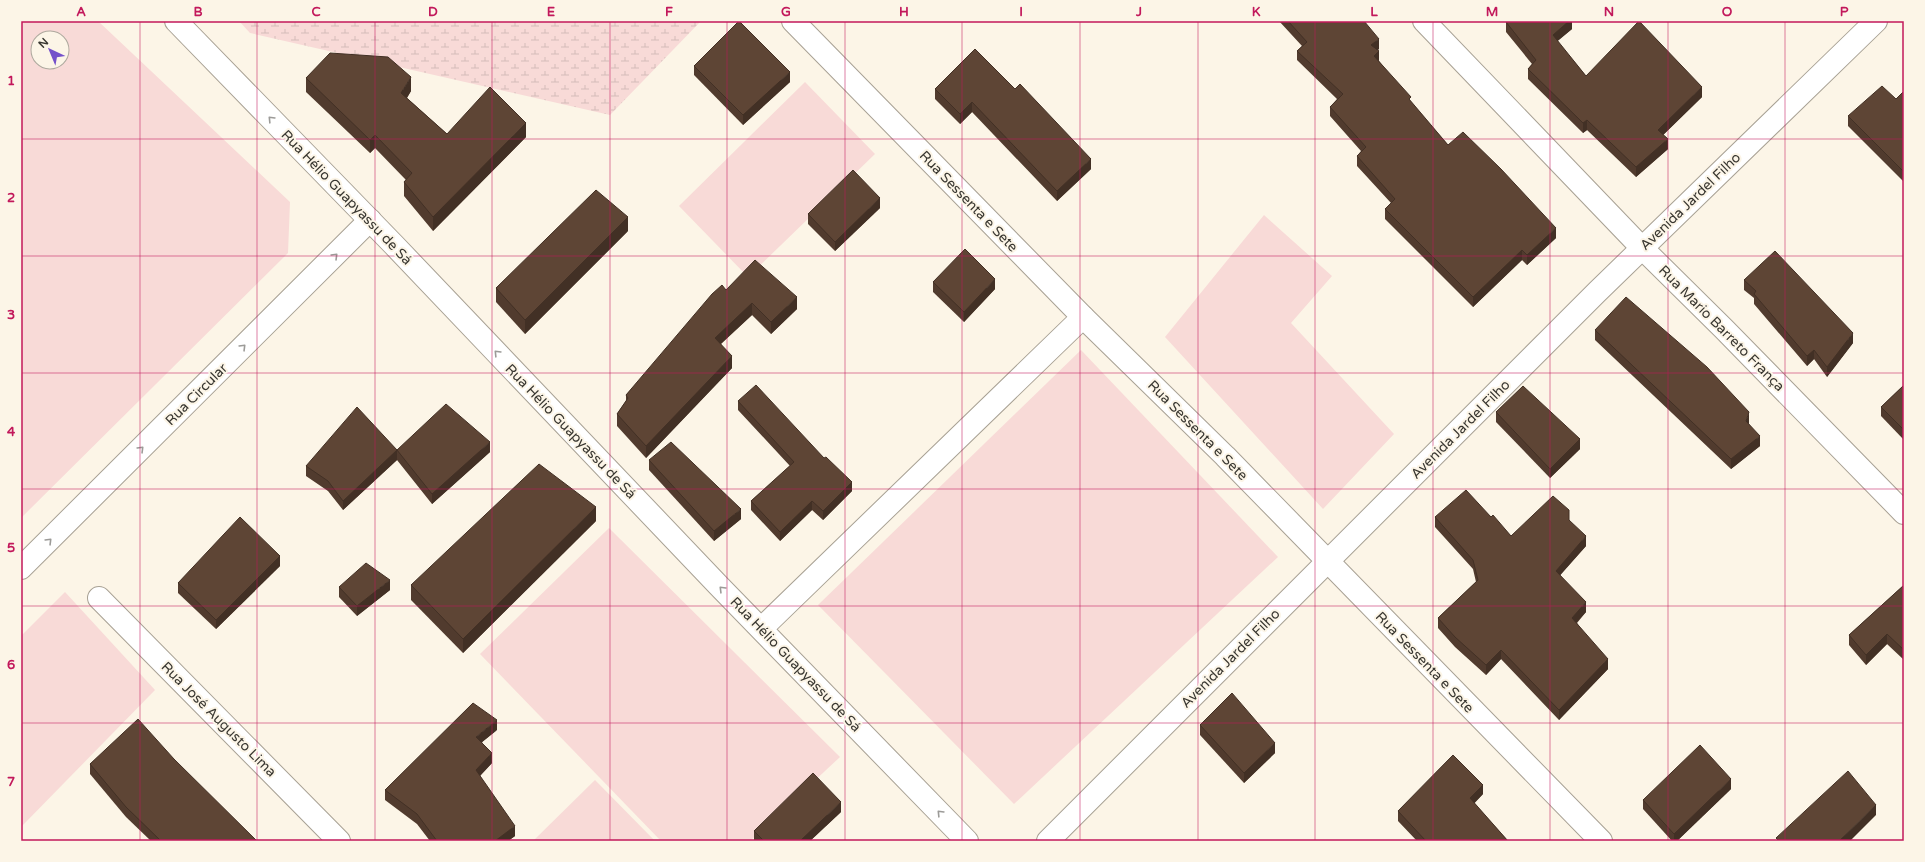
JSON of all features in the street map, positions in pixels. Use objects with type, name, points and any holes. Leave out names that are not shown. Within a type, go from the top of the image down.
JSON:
[{"type":"street","name":"Rua Hélio Guapyassu de Sá","points":[[176,21],[370,220],[719,586],[762,628],[967,841]]},
{"type":"street","name":"Rua Sessenta e Sete","points":[[793,21],[1083,317],[1225,456],[1601,841]]},
{"type":"street","name":"Rua Mario Barreto França","points":[[1424,21],[1642,248],[1724,329],[1904,514]]},
{"type":"street","name":"Avenida Jardel Filho","points":[[1048,841],[1326,561],[1642,248],[1876,21]]},
{"type":"street","name":"Rua Circular","points":[[21,568],[370,220]]},
{"type":"street","points":[[762,628],[1083,317]]},
{"type":"street","name":"Rua José Augusto Lima","points":[[99,598],[339,841]]},
{"type":"green space","points":[[21,21],[98,21],[290,202],[288,253],[21,518]]},
{"type":"green space","points":[[239,21],[701,21],[610,115],[250,33]]},
{"type":"green space","points":[[805,82],[875,154],[748,277],[679,206]]},
{"type":"green space","points":[[1264,215],[1332,276],[1291,323],[1394,434],[1323,509],[1165,337]]},
{"type":"green space","points":[[1081,350],[1278,557],[1014,804],[818,605]]},
{"type":"green space","points":[[609,528],[840,757],[750,841],[661,841],[480,654]]},
{"type":"green space","points":[[65,592],[155,690],[21,827],[21,636]]},
{"type":"green space","points":[[595,780],[655,841],[533,841]]},
{"type":"building","points":[[739,21],[790,72],[743,115],[694,66]]},
{"type":"building","points":[[1288,21],[1364,21],[1379,39],[1371,45],[1379,51],[1374,56],[1411,97],[1409,99],[1448,145],[1463,132],[1501,169],[1556,228],[1527,255],[1522,250],[1473,297],[1385,209],[1395,199],[1357,156],[1366,147],[1330,107],[1343,94],[1297,51],[1307,42]]},
{"type":"building","points":[[1569,21],[1553,35],[1586,76],[1639,21],[1702,87],[1658,130],[1668,139],[1636,167],[1587,120],[1583,123],[1528,69],[1536,60],[1506,22]]},
{"type":"building","points":[[975,49],[1015,89],[1020,84],[1091,159],[1057,191],[972,102],[960,114],[935,89]]},
{"type":"building","points":[[330,53],[388,57],[411,77],[401,93],[447,134],[490,87],[526,123],[433,217],[404,182],[412,173],[375,135],[370,140],[306,78]]},
{"type":"building","points":[[1882,86],[1896,99],[1903,92],[1904,93],[1904,172],[1848,116]]},
{"type":"building","points":[[853,170],[880,198],[835,242],[808,214]]},
{"type":"building","points":[[596,190],[628,217],[525,320],[496,288]]},
{"type":"building","points":[[965,249],[995,279],[964,312],[933,282]]},
{"type":"building","points":[[1775,251],[1853,333],[1827,367],[1814,350],[1807,356],[1754,294],[1756,291],[1744,280]]},
{"type":"building","points":[[755,260],[797,297],[771,322],[752,303],[715,338],[732,356],[646,446],[617,414],[628,398],[626,395],[712,294],[722,285],[726,290]]},
{"type":"building","points":[[1626,297],[1707,367],[1749,412],[1746,421],[1760,436],[1731,459],[1595,330]]},
{"type":"building","points":[[756,385],[824,458],[826,457],[852,482],[823,511],[812,501],[780,532],[751,501],[794,462],[738,401]]},
{"type":"building","points":[[1904,385],[1904,430],[1881,407]]},
{"type":"building","points":[[1523,386],[1580,439],[1550,469],[1496,412]]},
{"type":"building","points":[[446,404],[490,442],[432,494],[397,450]]},
{"type":"building","points":[[357,407],[397,450],[343,501],[328,481],[306,466]]},
{"type":"building","points":[[671,442],[741,509],[714,531],[649,460]]},
{"type":"building","points":[[539,464],[596,507],[463,639],[411,585]]},
{"type":"building","points":[[1466,490],[1491,517],[1493,515],[1511,536],[1553,496],[1569,510],[1569,520],[1586,536],[1556,571],[1586,602],[1572,618],[1608,659],[1559,710],[1501,650],[1486,665],[1455,637],[1438,618],[1478,580],[1473,560],[1435,517]]},
{"type":"building","points":[[240,517],[280,556],[216,620],[178,583]]},
{"type":"building","points":[[366,563],[390,580],[357,606],[339,587]]},
{"type":"building","points":[[1904,585],[1904,650],[1887,634],[1866,655],[1849,635]]},
{"type":"building","points":[[1232,693],[1275,743],[1244,773],[1200,725]]},
{"type":"building","points":[[473,703],[497,720],[476,737],[492,753],[476,770],[515,826],[495,841],[437,841],[417,814],[385,790]]},
{"type":"building","points":[[138,719],[174,759],[257,841],[161,841],[126,807],[90,764]]},
{"type":"building","points":[[1700,745],[1731,779],[1674,834],[1643,800]]},
{"type":"building","points":[[1453,755],[1483,785],[1470,798],[1508,841],[1426,841],[1398,811]]},
{"type":"building","points":[[1848,771],[1876,805],[1839,841],[1779,841],[1776,838]]},
{"type":"building","points":[[813,773],[841,802],[800,841],[764,841],[754,831]]}]
